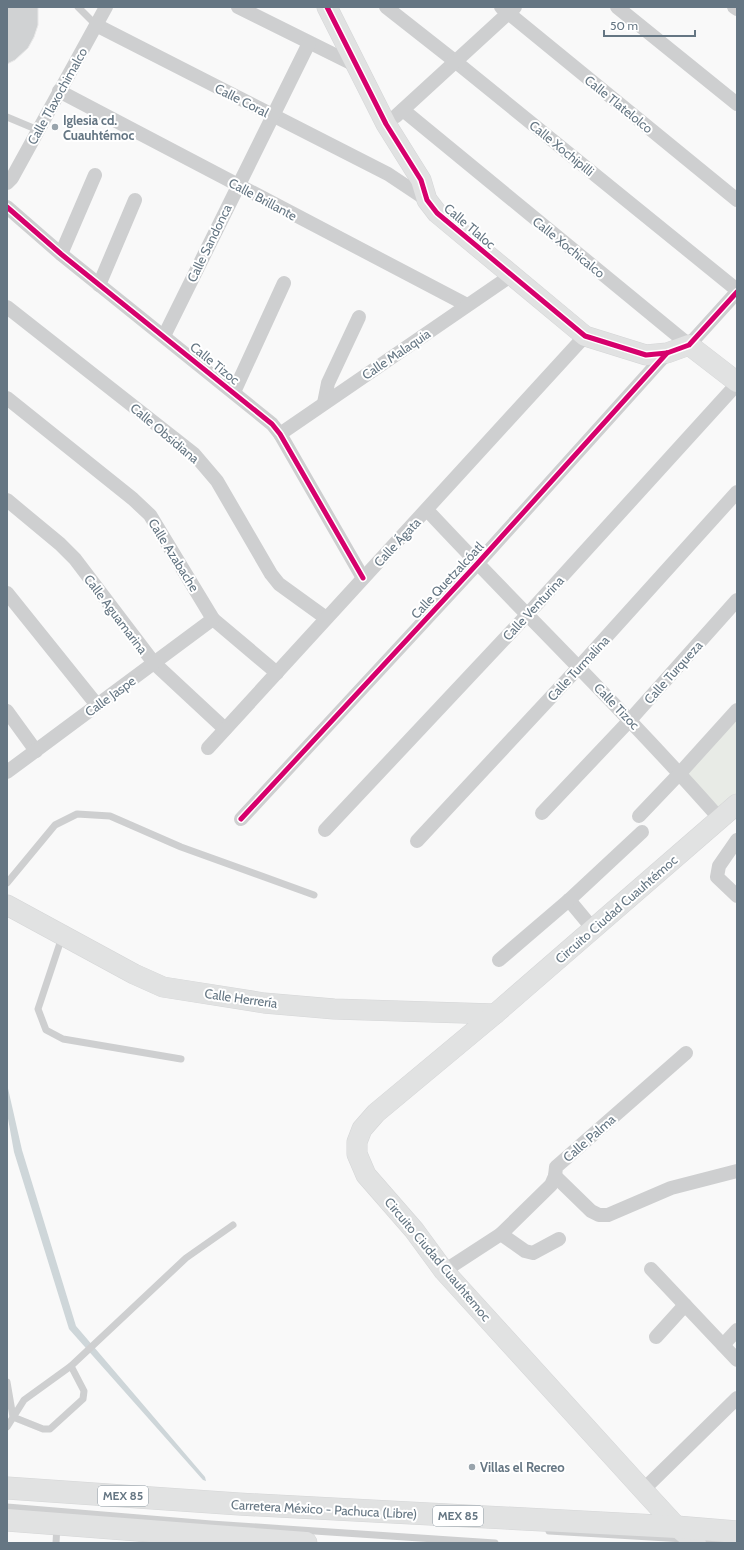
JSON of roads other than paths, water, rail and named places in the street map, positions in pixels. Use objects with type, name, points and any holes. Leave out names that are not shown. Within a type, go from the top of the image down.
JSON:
[{"type":"main road","name":"Calle Tlaloc","points":[[327,7],[386,124],[421,180],[427,200],[437,213],[585,336],[646,355],[667,353],[690,345]]},
{"type":"main road","name":"Calle Xochicalco","points":[[690,345],[737,383]]},
{"type":"main road","name":"Circuito Ciudad Cuauhtémoc","points":[[494,1014],[737,804]]},
{"type":"main road","name":"Calle Herrería","points":[[7,905],[134,974],[163,986],[271,1004],[334,1009],[494,1014]]},
{"type":"main road","name":"Circuito Ciudad Cuauhtemoc","points":[[494,1014],[376,1113],[362,1129],[357,1142],[357,1154],[366,1175],[414,1230],[444,1271],[643,1490],[688,1536]]},
{"type":"main road","name":"Carretera México - Pachuca (Libre)","points":[[7,1488],[688,1536],[737,1532]]},
{"type":"main road","points":[[7,1520],[56,1533],[306,1543]]},
{"type":"street","name":"Calle Tlaxochimalco","points":[[9,179],[106,7]]},
{"type":"street","points":[[238,7],[357,66]]},
{"type":"street","name":"Calle Xochipilli","points":[[386,7],[456,62],[737,291]]},
{"type":"street","points":[[617,7],[737,104]]},
{"type":"street","points":[[386,124],[456,62],[508,9]]},
{"type":"street","name":"Calle Tlatelolco","points":[[508,9],[737,200]]},
{"type":"street","name":"Calle Coral","points":[[96,25],[388,174],[427,200]]},
{"type":"street","name":"Calle Sandonca","points":[[164,336],[310,43]]},
{"type":"street","name":"Calle Brillante","points":[[59,91],[467,306]]},
{"type":"street","name":"Calle Xochicalco","points":[[402,110],[690,345]]},
{"type":"street","points":[[388,174],[407,157]]},
{"type":"street","points":[[61,254],[95,175]]},
{"type":"street","points":[[99,285],[135,200]]},
{"type":"street","name":"Calle Tizoc","points":[[7,207],[61,254],[272,424],[280,434],[363,578]]},
{"type":"street","name":"Calle Malaquia","points":[[280,434],[512,275]]},
{"type":"street","points":[[234,392],[284,283]]},
{"type":"street","points":[[690,345],[737,291]]},
{"type":"street","name":"Calle Obsidiana","points":[[7,307],[194,454],[217,481],[271,574],[279,584],[326,618]]},
{"type":"street","points":[[324,404],[328,383],[360,317]]},
{"type":"street","name":"Calle Ágata","points":[[208,748],[585,336]]},
{"type":"street","name":"Calle Quetzalcóatl","points":[[241,819],[477,564],[667,353]]},
{"type":"street","name":"Calle Venturina","points":[[325,830],[527,615],[737,383]]},
{"type":"street","name":"Calle Azabache","points":[[7,398],[133,499],[150,515],[213,619],[276,673]]},
{"type":"street","name":"Calle Turmalina","points":[[417,841],[579,667],[737,492]]},
{"type":"street","name":"Calle Aguamarina","points":[[7,500],[60,544],[75,559],[154,663],[225,729]]},
{"type":"street","name":"Calle Tizoc","points":[[427,510],[477,564],[630,720],[680,773],[720,819]]},
{"type":"street","points":[[7,593],[97,705]]},
{"type":"street","name":"Calle Turqueza","points":[[542,813],[630,720],[737,600]]},
{"type":"street","name":"Calle Jaspe","points":[[7,772],[213,619]]},
{"type":"street","points":[[640,816],[737,710]]},
{"type":"street","points":[[7,711],[36,751]]},
{"type":"street","points":[[499,960],[569,900],[642,832]]},
{"type":"street","points":[[731,884],[720,866],[737,840]]},
{"type":"street","points":[[569,900],[593,929]]},
{"type":"street","name":"Calle Palma","points":[[444,1271],[501,1234],[551,1185],[555,1176],[556,1167],[686,1053]]},
{"type":"street","points":[[555,1176],[591,1211],[599,1215],[608,1215],[671,1188],[737,1171]]},
{"type":"street","points":[[501,1234],[525,1251],[533,1253],[559,1239]]},
{"type":"street","points":[[652,1268],[737,1360]]},
{"type":"street","points":[[656,1337],[685,1305]]},
{"type":"street","points":[[723,1345],[737,1330]]},
{"type":"street","points":[[643,1490],[737,1398]]},
{"type":"lane","points":[[78,7],[96,25]]},
{"type":"lane","points":[[7,117],[38,130]]},
{"type":"lane","points":[[7,883],[54,825],[77,814],[110,816],[181,847],[314,895]]},
{"type":"lane","points":[[62,935],[38,1009],[46,1030],[63,1039],[181,1059]]},
{"type":"lane","points":[[7,1427],[24,1400],[71,1366],[186,1258],[233,1226]]},
{"type":"lane","points":[[14,1417],[43,1429],[50,1429],[83,1399],[84,1391],[71,1366]]},
{"type":"lane","points":[[7,1382],[14,1417]]},
{"type":"lane","points":[[7,1507],[211,1524],[495,1543]]},
{"type":"lane","points":[[541,1531],[688,1536],[734,1543]]},
{"type":"place","name":"Iglesia cd. Cuauhtémoc","points":[[55,127]]},
{"type":"place","name":"Villas el Recreo","points":[[472,1467]]}]
